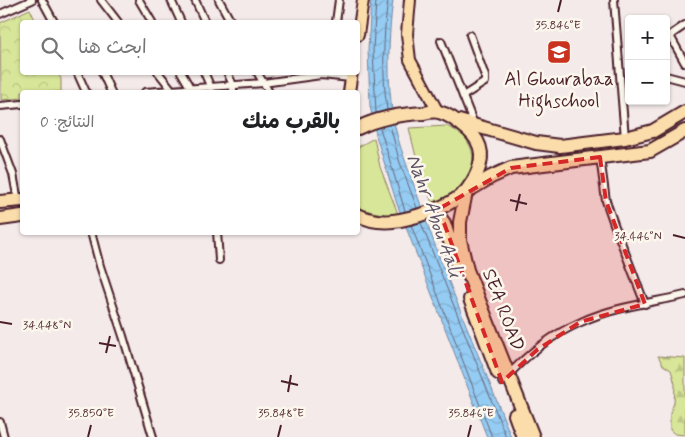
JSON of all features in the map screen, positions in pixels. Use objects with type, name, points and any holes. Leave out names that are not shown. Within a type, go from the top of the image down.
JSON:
[{"type":"highway","points":[[363,126],[402,114],[438,112],[475,126],[536,143],[560,146],[625,138],[653,131],[685,112]]},
{"type":"highway","points":[[458,121],[476,137],[481,149],[477,174],[466,192]]},
{"type":"highway","points":[[360,217],[379,222],[396,222],[435,211],[492,177],[511,168],[650,150],[685,130]]},
{"type":"highway","name":"SEA ROAD","points":[[466,192],[460,222],[460,240],[467,270],[524,437]]},
{"type":"highway","points":[[0,202],[20,200]]},
{"type":"highway","name":"SEA ROAD","points":[[435,211],[444,223],[460,272],[505,378],[533,437]]},
{"type":"highway","points":[[0,219],[20,216]]},
{"type":"main road","points":[[360,22],[363,0]]},
{"type":"main road","points":[[410,0],[407,34],[410,60],[438,112]]},
{"type":"main road","points":[[349,90],[352,76]]},
{"type":"street","points":[[0,14],[32,0]]},
{"type":"street","points":[[42,0],[53,20]]},
{"type":"street","points":[[101,0],[116,20]]},
{"type":"street","points":[[138,0],[151,20]]},
{"type":"street","points":[[171,0],[180,20]]},
{"type":"street","points":[[195,0],[204,20]]},
{"type":"street","points":[[219,0],[230,20]]},
{"type":"street","points":[[336,20],[339,0]]},
{"type":"street","points":[[614,0],[625,138]]},
{"type":"street","points":[[670,36],[685,25]]},
{"type":"street","points":[[463,96],[485,82],[485,76],[470,35]]},
{"type":"street","points":[[670,40],[685,63]]},
{"type":"street","points":[[441,41],[475,126]]},
{"type":"street","points":[[620,69],[625,69]]},
{"type":"street","points":[[78,75],[85,90]]},
{"type":"street","points":[[103,75],[110,90]]},
{"type":"street","points":[[160,75],[172,90]]},
{"type":"street","points":[[184,75],[191,89]]},
{"type":"street","points":[[205,75],[211,88]]},
{"type":"street","points":[[229,75],[233,89]]},
{"type":"street","points":[[259,75],[268,90]]},
{"type":"street","points":[[182,90],[233,89],[321,75]]},
{"type":"street","points":[[670,77],[685,80]]},
{"type":"street","points":[[0,106],[20,104]]},
{"type":"street","points":[[0,139],[20,200]]},
{"type":"street","points":[[600,157],[606,201],[645,304]]},
{"type":"street","points":[[92,235],[153,437]]},
{"type":"street","points":[[217,235],[219,260]]},
{"type":"street","points":[[505,378],[536,350],[580,322],[594,316],[685,295]]},
{"type":"street","points":[[0,422],[4,437]]},
{"type":"highlighted area","points":[[600,157],[606,201],[645,304],[580,322],[537,350],[502,382],[444,223],[435,211],[511,168]]},
{"type":"green space","points":[[30,9],[35,20],[20,20],[20,75],[59,75],[61,90],[20,90],[20,98],[1,100],[0,23]]},
{"type":"green space","points":[[447,126],[466,138],[473,155],[472,165],[464,182],[449,196],[433,205],[419,169],[409,128]]},
{"type":"green space","points":[[374,138],[380,167],[398,214],[388,215],[360,209],[360,146]]},
{"type":"green space","points":[[658,356],[685,358],[685,435],[675,434],[670,430],[670,413],[674,403],[675,384],[671,370],[663,365]]},
{"type":"water","points":[[371,0],[393,0],[389,44],[389,73],[391,103],[398,138],[440,257],[511,437],[487,437],[397,204],[377,139],[370,106],[368,50]]},
{"type":"place","name":"Al Ghourabaa Highschool","points":[[559,52]]},
{"type":"water label","name":"Nahr Abou Aali","points":[[434,216]]}]
